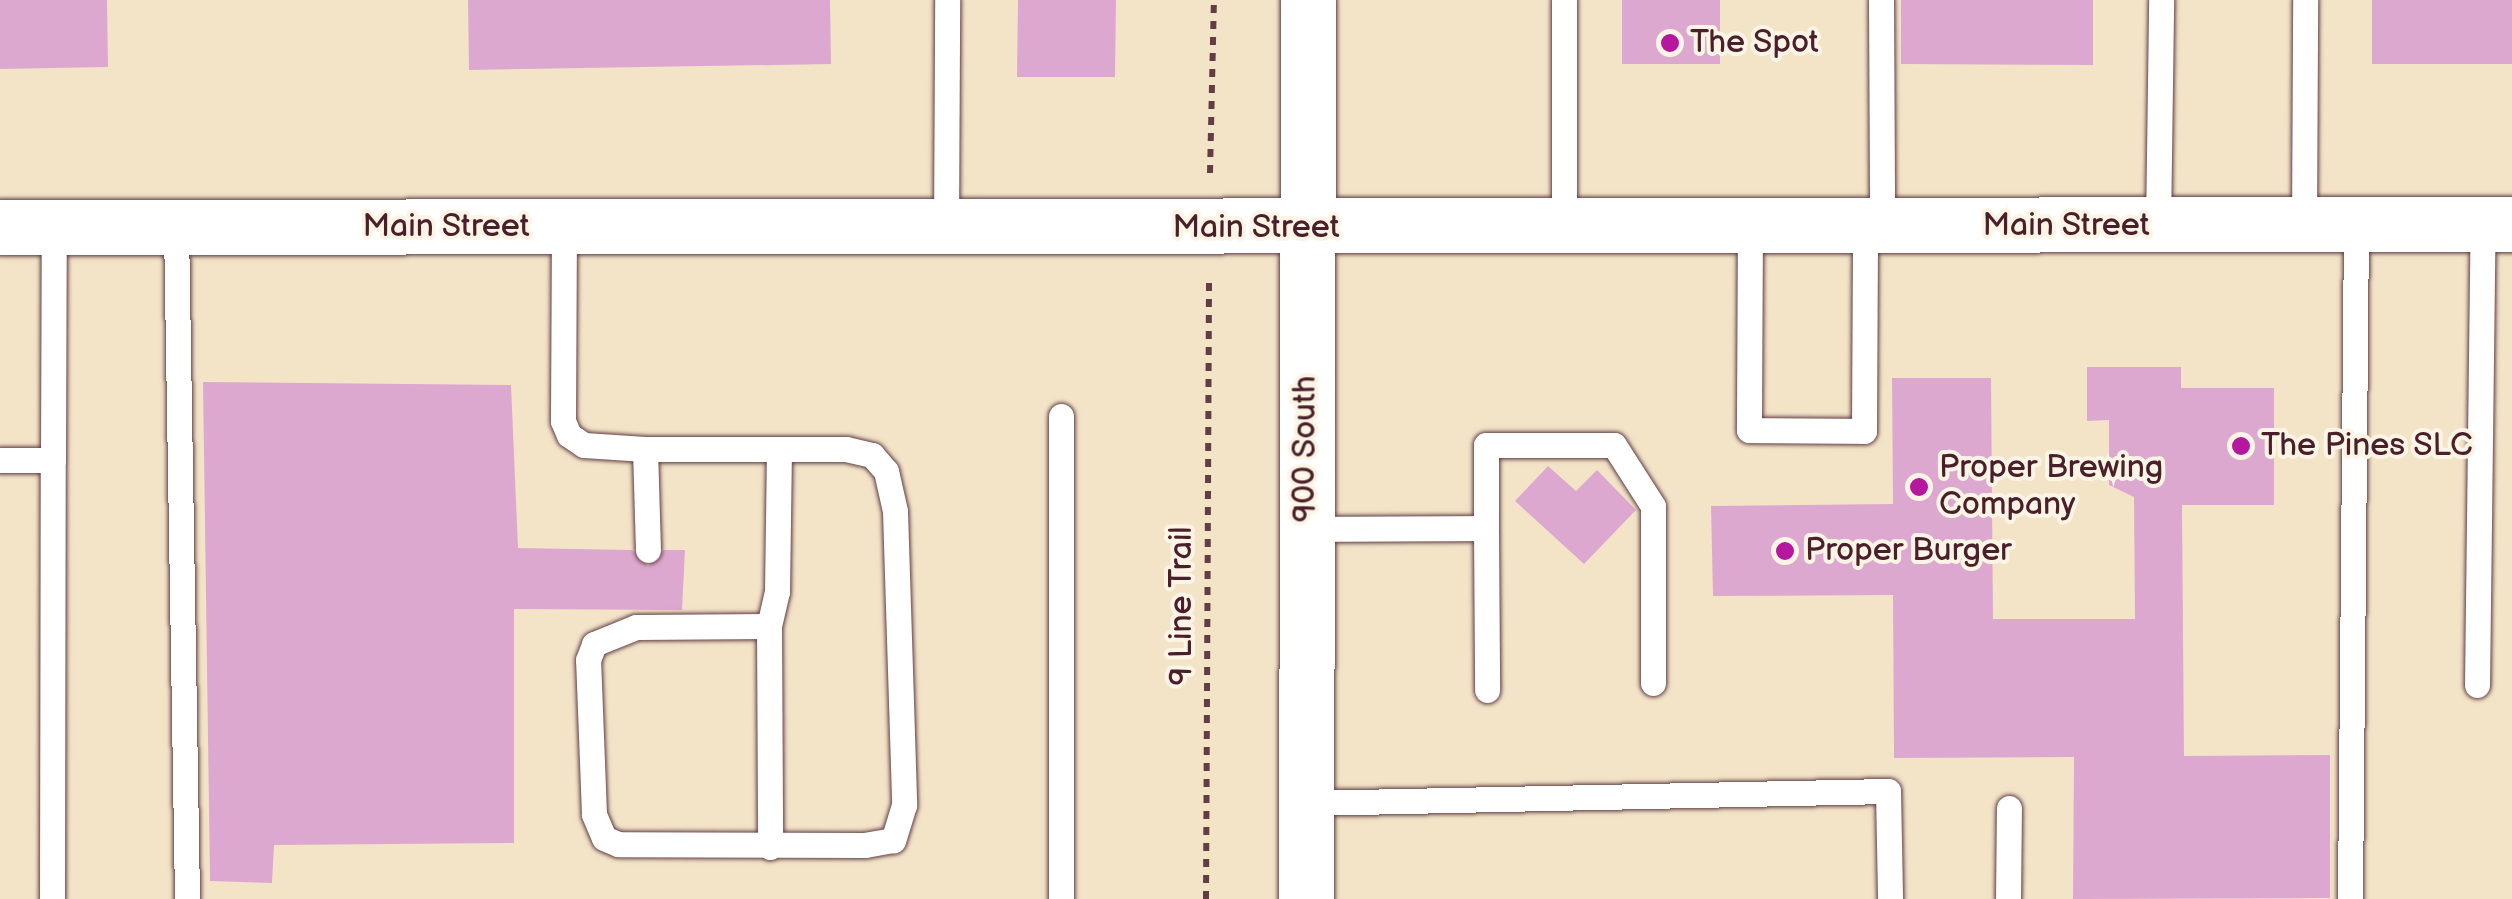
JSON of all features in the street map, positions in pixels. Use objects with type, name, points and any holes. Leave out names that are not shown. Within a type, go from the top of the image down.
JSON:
[{"type":"street","name":"900 South","points":[[1306,899],[1308,0]]},
{"type":"street","name":"Main Street","points":[[0,228],[2497,224]]},
{"type":"lane","points":[[946,229],[947,0]]},
{"type":"lane","points":[[1564,0],[1564,228]]},
{"type":"lane","points":[[1750,225],[1749,430],[1864,431],[1881,0]]},
{"type":"lane","points":[[2158,227],[2162,0]]},
{"type":"lane","points":[[2305,0],[2330,226],[2350,899]]},
{"type":"lane","points":[[2477,685],[2497,224]]},
{"type":"lane","points":[[52,899],[54,228]]},
{"type":"lane","points":[[176,228],[187,899]]},
{"type":"lane","points":[[564,228],[563,421],[584,445],[779,452],[846,449],[872,455],[886,471],[895,511],[904,805],[893,840],[770,846],[618,844],[604,838],[594,814],[588,660],[594,644],[650,619],[769,626]]},
{"type":"lane","points":[[1061,416],[1061,899]]},
{"type":"lane","points":[[1486,690],[1486,445],[1614,445],[1653,506],[1653,682]]},
{"type":"lane","points":[[645,449],[648,550]]},
{"type":"lane","points":[[770,846],[769,626],[776,592],[779,452]]},
{"type":"lane","points":[[0,460],[53,460]]},
{"type":"lane","points":[[1306,529],[1486,528]]},
{"type":"lane","points":[[1306,803],[1888,791],[1890,899]]},
{"type":"lane","points":[[2008,899],[2009,808]]},
{"type":"path","points":[[1211,143],[1214,0]]},
{"type":"path","name":"9 Line Trail","points":[[1206,899],[1208,314]]},
{"type":"building","points":[[0,0],[107,0],[108,67],[0,69]]},
{"type":"building","points":[[468,0],[830,0],[831,64],[469,70]]},
{"type":"building","points":[[1018,0],[1116,0],[1115,77],[1017,77]]},
{"type":"building","points":[[1622,0],[1720,0],[1720,64],[1622,64]]},
{"type":"building","points":[[1901,0],[2093,0],[2093,65],[1901,64]]},
{"type":"building","points":[[2372,0],[2512,0],[2512,64],[2372,64]]},
{"type":"building","points":[[2087,367],[2181,367],[2181,388],[2274,388],[2274,505],[2182,505],[2184,756],[2330,755],[2330,898],[2073,899],[2074,757],[1894,758],[1893,595],[1713,596],[1711,506],[1893,504],[1892,378],[1991,378],[1993,619],[2135,619],[2134,497],[2109,485],[2109,420],[2087,421]]},
{"type":"building","points":[[203,382],[511,385],[518,548],[632,550],[648,566],[664,550],[685,550],[682,610],[514,609],[514,843],[274,845],[272,883],[210,881]]},
{"type":"building","points":[[1548,466],[1576,491],[1597,470],[1636,510],[1584,564],[1515,501]]},
{"type":"place","name":"The Spot","points":[[1670,43]]},
{"type":"place","name":"The Pines SLC","points":[[2241,446]]},
{"type":"place","name":"Proper Brewing Company","points":[[1919,487]]},
{"type":"place","name":"Proper Burger","points":[[1785,551]]}]
